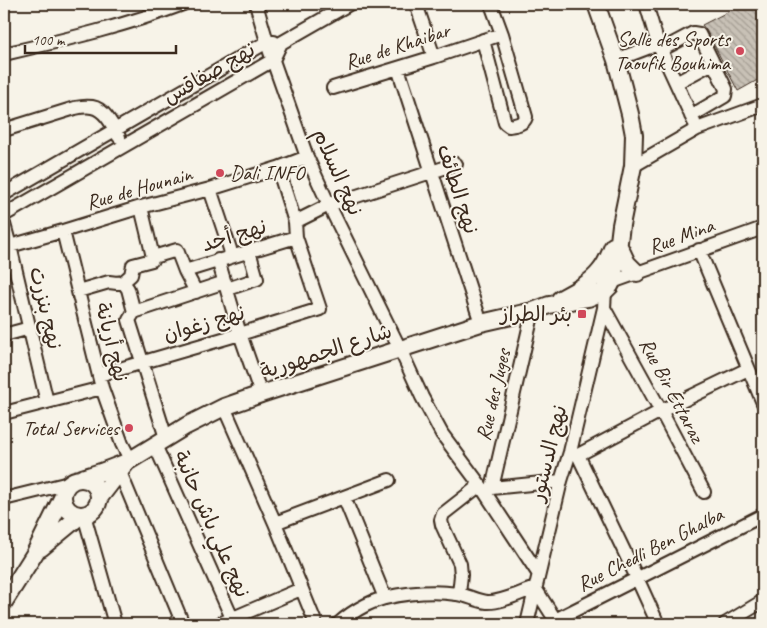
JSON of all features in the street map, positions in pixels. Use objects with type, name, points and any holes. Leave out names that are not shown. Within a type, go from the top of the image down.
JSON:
[{"type":"main road","points":[[596,4],[616,60],[634,135],[633,166],[621,225],[619,246],[606,281]]},
{"type":"main road","points":[[606,281],[608,258],[621,225]]},
{"type":"main road","points":[[619,246],[627,264],[637,273]]},
{"type":"main road","name":"شارع الجمهورية","points":[[71,486],[101,472],[126,464],[186,426],[224,407],[481,323],[533,311],[549,305],[584,285],[606,281]]},
{"type":"main road","points":[[36,552],[82,515],[89,513],[97,506],[100,497],[126,464]]},
{"type":"main road","points":[[71,486],[92,482],[96,486],[100,497]]},
{"type":"main road","points":[[71,486],[64,502],[70,511],[82,515]]},
{"type":"main road","points":[[4,602],[36,552],[71,486]]},
{"type":"street","points":[[4,54],[120,25],[183,4]]},
{"type":"street","name":"نهج السلام","points":[[256,4],[267,42],[307,157],[433,419],[442,434],[485,489],[538,573]]},
{"type":"street","points":[[281,43],[335,8],[349,4]]},
{"type":"street","points":[[416,4],[434,57]]},
{"type":"street","points":[[483,40],[505,123],[509,126],[522,123],[526,120],[526,117],[502,34],[491,4]]},
{"type":"street","points":[[646,4],[660,47],[697,129]]},
{"type":"street","points":[[616,60],[660,47],[693,33],[699,34],[726,89],[725,96],[691,116]]},
{"type":"street","name":"Rue de Khaibar","points":[[333,88],[502,34]]},
{"type":"street","name":"نهج صفاقس","points":[[4,194],[267,42],[281,43],[273,60],[4,215]]},
{"type":"street","points":[[676,83],[709,65]]},
{"type":"street","name":"نهج الطائف","points":[[398,68],[481,323]]},
{"type":"street","points":[[4,130],[86,106],[99,109],[103,113],[124,145]]},
{"type":"street","points":[[633,166],[697,129],[763,106]]},
{"type":"street","name":"Rue de Hounain","points":[[10,246],[141,207],[210,189],[307,157]]},
{"type":"street","name":"نهج أحد","points":[[295,222],[329,205],[456,164]]},
{"type":"street","points":[[278,168],[295,222],[296,237]]},
{"type":"street","points":[[210,189],[230,249],[224,258],[226,286],[261,394]]},
{"type":"street","points":[[141,207],[153,257]]},
{"type":"street","name":"نهج بنزرت","points":[[4,224],[47,402]]},
{"type":"street","name":"Rue Mina","points":[[606,281],[637,273],[763,228]]},
{"type":"street","name":"نهج أريانة","points":[[64,231],[102,388],[122,444],[126,464],[183,624]]},
{"type":"street","name":"نهج أحد","points":[[185,271],[296,237]]},
{"type":"street","name":"نهج زغوان","points":[[99,375],[320,309],[296,237]]},
{"type":"street","points":[[78,291],[110,282],[123,282],[131,275],[133,265],[177,250],[196,292]]},
{"type":"street","points":[[699,250],[748,368],[759,381],[763,403]]},
{"type":"street","points":[[134,312],[196,292],[257,279],[249,251]]},
{"type":"street","name":"نهج الدستور","points":[[527,624],[561,481],[574,454],[604,308],[606,281]]},
{"type":"street","name":"نهج علي باش حانبة","points":[[123,282],[128,289],[134,312],[129,320],[142,362],[160,442],[232,618]]},
{"type":"street","name":"Rue Bir Ettaraz","points":[[604,308],[704,492]]},
{"type":"street","name":"Rue des Juges","points":[[485,489],[533,311]]},
{"type":"street","points":[[4,335],[30,328]]},
{"type":"street","points":[[658,624],[638,578],[574,454],[748,368]]},
{"type":"street","points":[[4,413],[102,388]]},
{"type":"street","points":[[224,407],[275,523],[316,624]]},
{"type":"street","points":[[275,523],[389,480]]},
{"type":"street","points":[[459,594],[460,564],[442,525],[441,518],[443,514],[485,489],[561,481]]},
{"type":"street","points":[[4,499],[71,486]]},
{"type":"street","points":[[344,497],[385,598]]},
{"type":"street","points":[[82,515],[115,624]]},
{"type":"street","name":"Rue Chedli Ben Ghalba","points":[[557,622],[638,578],[763,515]]},
{"type":"street","points":[[338,624],[366,605],[385,598],[439,593],[459,594],[488,602],[500,600],[535,588],[557,622]]},
{"type":"street","points":[[219,624],[301,589]]},
{"type":"street","points":[[725,624],[763,602]]},
{"type":"building","name":"Salle des Sports Taoufik Bouhima","points":[[743,4],[763,4],[763,77],[738,91],[702,25]]},
{"type":"place","name":"Salle des Sports Taoufik Bouhima","points":[[740,51]]},
{"type":"place","name":"Dali INFO","points":[[220,173]]},
{"type":"place","name":"بئر الطراز","points":[[582,314]]},
{"type":"place","name":"Total Services","points":[[129,428]]}]
